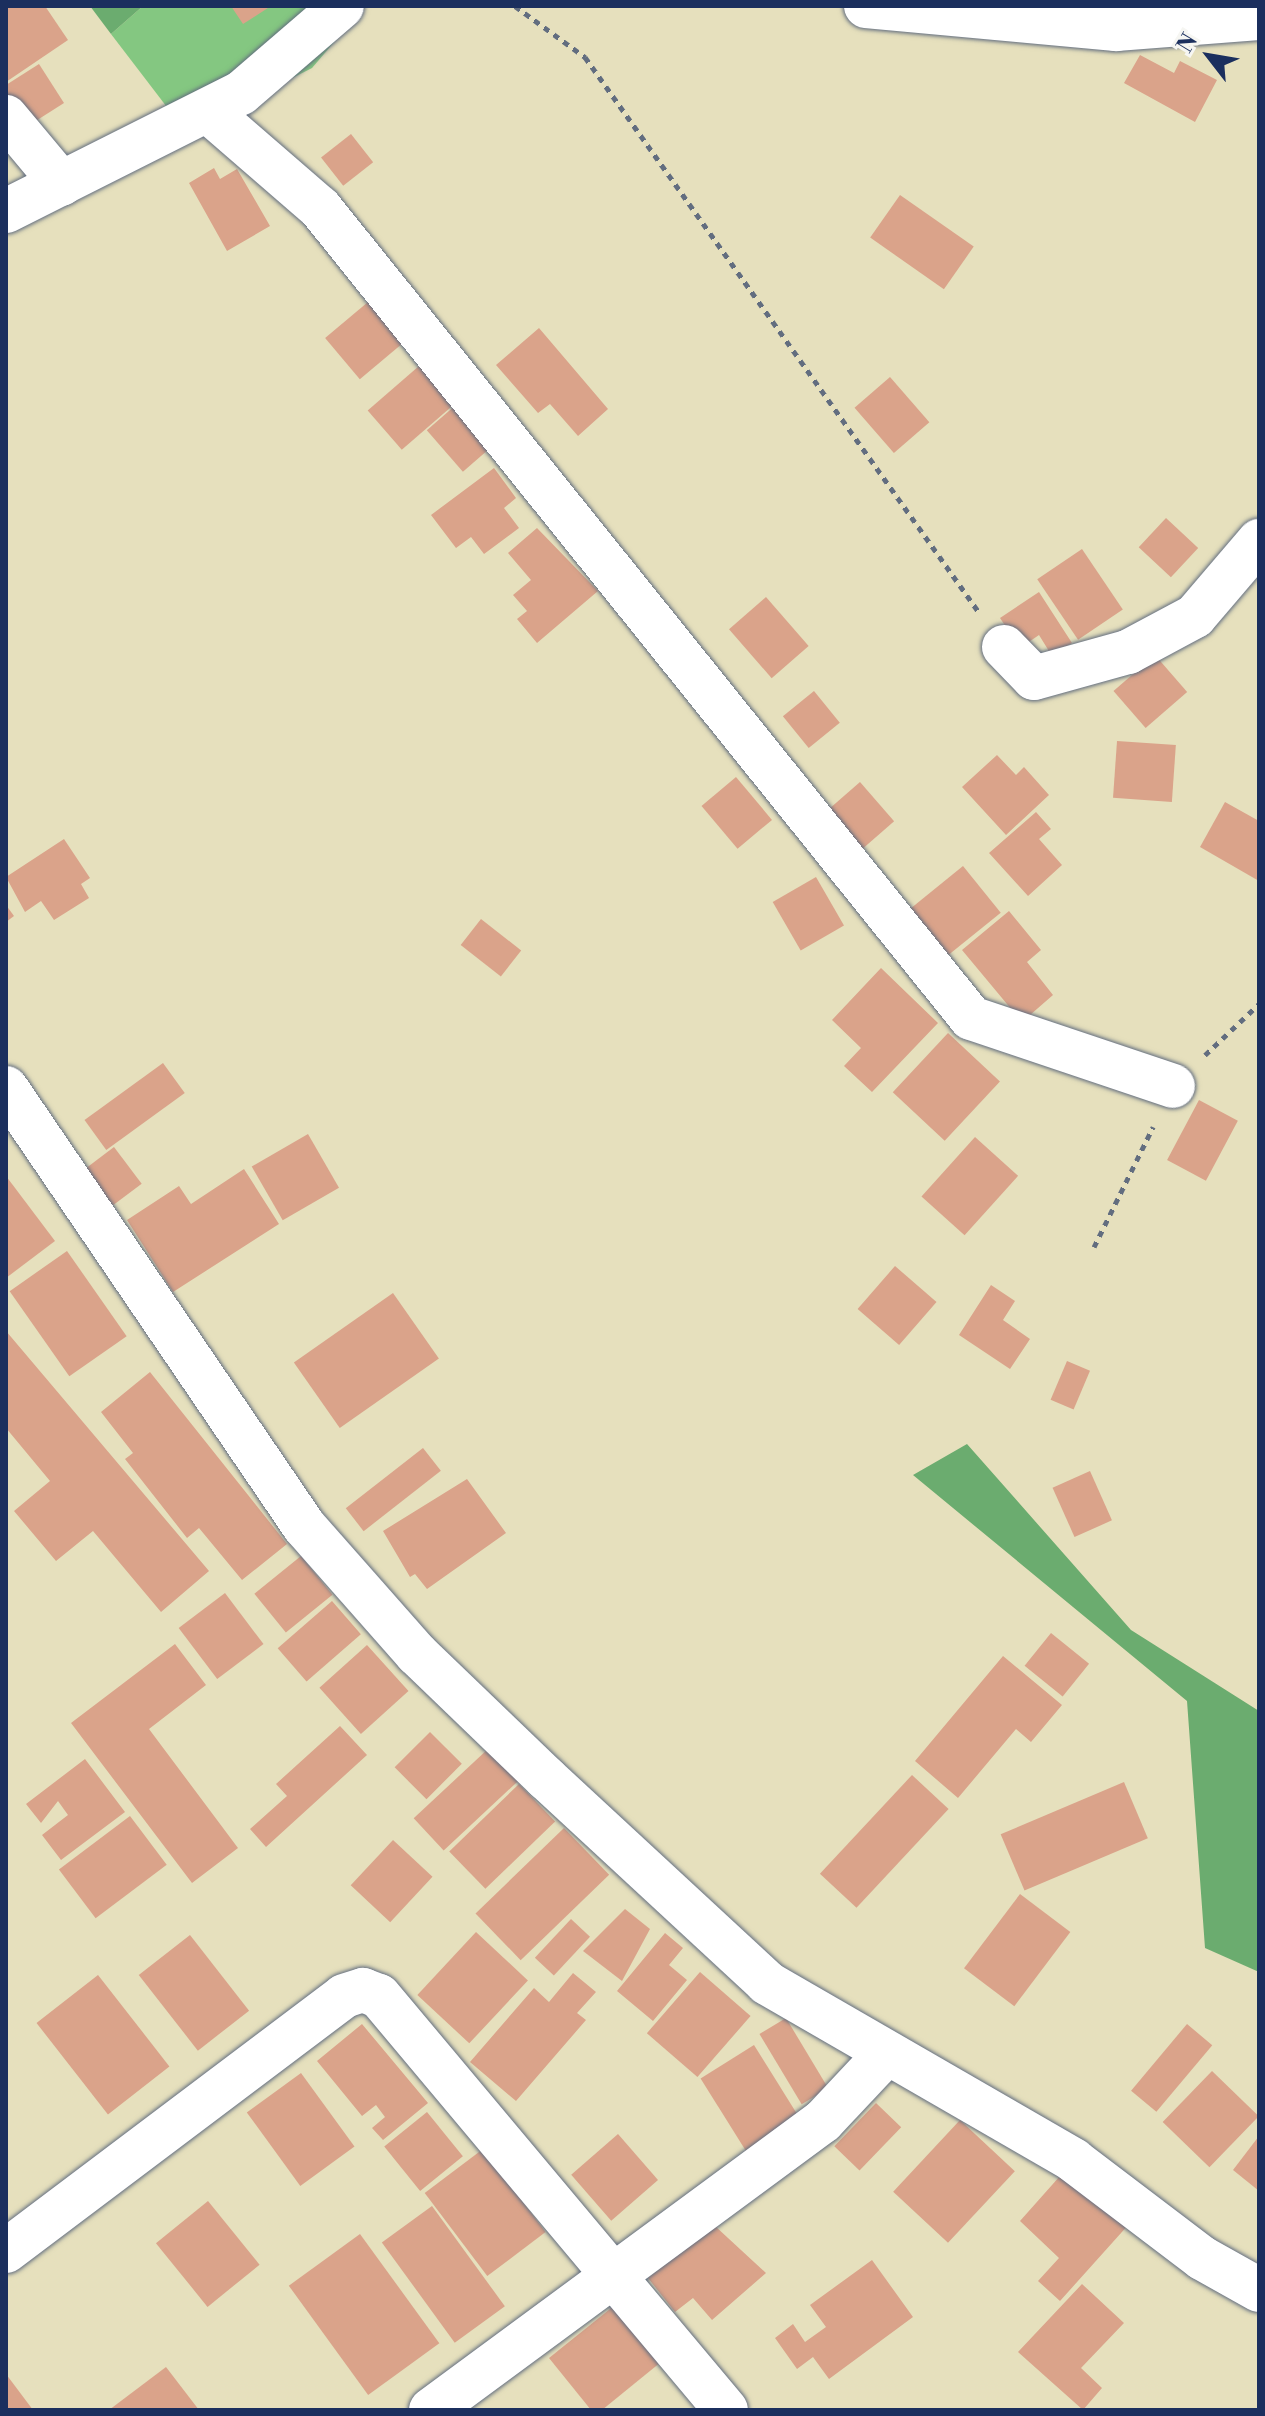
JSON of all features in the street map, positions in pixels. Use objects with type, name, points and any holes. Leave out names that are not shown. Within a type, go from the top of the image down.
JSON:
[{"type":"street","points":[[6,211],[208,111],[295,52],[342,6]]},
{"type":"street","points":[[866,6],[1116,29],[1259,18]]},
{"type":"street","points":[[208,111],[320,208],[971,1018],[1173,1086]]},
{"type":"street","points":[[6,117],[62,184]]},
{"type":"street","points":[[1004,647],[1034,678],[1128,652],[1195,616],[1259,541]]},
{"type":"street","points":[[6,1088],[304,1526],[417,1654],[767,1983],[884,2056],[1073,2160],[1202,2258],[1259,2290]]},
{"type":"street","points":[[6,2251],[344,1996],[363,1990],[379,1996],[726,2410]]},
{"type":"street","points":[[431,2410],[610,2273],[823,2121],[884,2056]]},
{"type":"path","points":[[515,6],[585,57],[1004,647]]},
{"type":"green space","points":[[90,6],[143,6],[111,34]]},
{"type":"green space","points":[[143,6],[365,6],[312,68],[186,132],[111,34]]},
{"type":"green space","points":[[967,1444],[1131,1630],[1259,1711],[1259,1972],[1205,1948],[1187,1701],[913,1475]]},
{"type":"building","points":[[6,6],[45,6],[68,40],[6,82]]},
{"type":"building","points":[[231,6],[271,6],[243,24]]},
{"type":"building","points":[[1140,55],[1174,73],[1180,61],[1217,80],[1195,122],[1124,83]]},
{"type":"building","points":[[39,64],[64,103],[20,131],[6,108],[6,85]]},
{"type":"building","points":[[351,134],[373,162],[343,186],[321,157]]},
{"type":"building","points":[[214,168],[220,179],[237,169],[270,226],[227,251],[189,183]]},
{"type":"building","points":[[900,195],[974,247],[944,289],[870,238]]},
{"type":"building","points":[[368,302],[403,343],[360,379],[325,338]]},
{"type":"building","points":[[539,328],[608,409],[578,436],[550,404],[538,413],[496,365]]},
{"type":"building","points":[[419,366],[453,405],[402,450],[368,411]]},
{"type":"building","points":[[890,377],[929,422],[894,453],[855,408]]},
{"type":"building","points":[[457,404],[493,446],[463,472],[427,430]]},
{"type":"building","points":[[494,468],[516,498],[504,508],[519,528],[484,554],[471,537],[456,548],[431,515]]},
{"type":"building","points":[[1166,518],[1198,548],[1171,577],[1139,547]]},
{"type":"building","points":[[537,528],[598,591],[537,643],[517,619],[527,611],[513,595],[531,580],[508,553]]},
{"type":"building","points":[[1082,549],[1123,610],[1078,640],[1037,579]]},
{"type":"building","points":[[1039,592],[1072,643],[1052,656],[1039,635],[1020,648],[1000,618]]},
{"type":"building","points":[[766,597],[809,646],[772,678],[729,629]]},
{"type":"building","points":[[1155,655],[1187,692],[1146,728],[1113,691]]},
{"type":"building","points":[[814,691],[840,723],[809,748],[783,716]]},
{"type":"building","points":[[1117,741],[1176,745],[1172,802],[1113,798]]},
{"type":"building","points":[[997,755],[1016,775],[1024,767],[1049,795],[1006,835],[962,787]]},
{"type":"building","points":[[736,777],[772,820],[738,849],[702,806]]},
{"type":"building","points":[[860,782],[894,821],[857,853],[823,814]]},
{"type":"building","points":[[1225,802],[1259,821],[1259,881],[1200,847]]},
{"type":"building","points":[[1036,812],[1051,829],[1039,839],[1062,865],[1028,896],[989,853]]},
{"type":"building","points":[[64,839],[90,878],[81,884],[89,898],[54,920],[41,901],[25,912],[6,877]]},
{"type":"building","points":[[963,866],[1001,913],[949,955],[911,908]]},
{"type":"building","points":[[816,877],[844,925],[801,950],[773,902]]},
{"type":"building","points":[[6,905],[14,916],[6,922]]},
{"type":"building","points":[[1009,911],[1041,950],[1027,962],[1053,995],[1022,1022],[962,950]]},
{"type":"building","points":[[481,919],[521,950],[501,976],[461,945]]},
{"type":"building","points":[[881,968],[938,1023],[872,1092],[844,1066],[861,1048],[832,1020]]},
{"type":"building","points":[[948,1033],[1000,1081],[945,1141],[893,1092]]},
{"type":"building","points":[[163,1063],[185,1093],[106,1150],[85,1120]]},
{"type":"building","points":[[1199,1100],[1238,1121],[1206,1181],[1167,1160]]},
{"type":"building","points":[[308,1134],[339,1188],[283,1220],[252,1166]]},
{"type":"building","points":[[975,1137],[1018,1176],[965,1235],[921,1196]]},
{"type":"building","points":[[114,1147],[142,1184],[107,1210],[80,1173]]},
{"type":"building","points":[[244,1169],[279,1224],[173,1292],[127,1220],[179,1186],[191,1204]]},
{"type":"building","points":[[6,1176],[55,1241],[6,1278]]},
{"type":"building","points":[[67,1251],[127,1336],[69,1376],[10,1291]]},
{"type":"building","points":[[895,1266],[937,1302],[899,1345],[858,1309]]},
{"type":"building","points":[[991,1285],[1015,1301],[1003,1320],[1030,1339],[1010,1369],[959,1335]]},
{"type":"building","points":[[393,1293],[439,1359],[340,1428],[294,1362]]},
{"type":"building","points":[[6,1331],[209,1571],[161,1612],[93,1531],[56,1561],[14,1511],[50,1481],[6,1428]]},
{"type":"building","points":[[1067,1361],[1090,1371],[1074,1409],[1051,1400]]},
{"type":"building","points":[[150,1372],[287,1544],[242,1580],[199,1528],[187,1538],[125,1459],[133,1453],[101,1412]]},
{"type":"building","points":[[423,1448],[441,1471],[364,1531],[346,1508]]},
{"type":"building","points":[[1090,1471],[1112,1520],[1075,1537],[1053,1488]]},
{"type":"building","points":[[467,1479],[506,1533],[427,1589],[415,1574],[410,1577],[383,1531]]},
{"type":"building","points":[[301,1556],[332,1595],[286,1633],[254,1594]]},
{"type":"building","points":[[225,1593],[264,1644],[217,1679],[179,1628]]},
{"type":"building","points":[[332,1601],[361,1634],[307,1681],[278,1648]]},
{"type":"building","points":[[1051,1633],[1089,1664],[1063,1696],[1025,1666]]},
{"type":"building","points":[[175,1644],[206,1685],[149,1729],[238,1848],[192,1883],[71,1723]]},
{"type":"building","points":[[367,1645],[408,1691],[361,1734],[319,1688]]},
{"type":"building","points":[[1003,1656],[1062,1705],[1031,1742],[1016,1729],[958,1798],[915,1761]]},
{"type":"building","points":[[340,1726],[367,1755],[266,1847],[250,1829],[287,1796],[276,1784]]},
{"type":"building","points":[[430,1732],[462,1764],[426,1799],[395,1767]]},
{"type":"building","points":[[489,1748],[519,1780],[444,1850],[414,1818]]},
{"type":"building","points":[[85,1759],[125,1812],[61,1860],[42,1835],[68,1815],[58,1801],[41,1823],[26,1804]]},
{"type":"building","points":[[912,1775],[949,1809],[856,1908],[820,1874]]},
{"type":"building","points":[[1124,1782],[1148,1838],[1024,1891],[1001,1834]]},
{"type":"building","points":[[519,1784],[555,1821],[485,1889],[449,1851]]},
{"type":"building","points":[[130,1816],[167,1865],[96,1918],[59,1870]]},
{"type":"building","points":[[564,1828],[609,1875],[521,1960],[476,1913]]},
{"type":"building","points":[[393,1840],[432,1877],[390,1922],[351,1885]]},
{"type":"building","points":[[1020,1894],[1070,1932],[1014,2006],[964,1968]]},
{"type":"building","points":[[625,1909],[650,1929],[622,1981],[583,1951]]},
{"type":"building","points":[[571,1919],[590,1937],[554,1975],[535,1958]]},
{"type":"building","points":[[476,1932],[528,1980],[469,2043],[417,1995]]},
{"type":"building","points":[[665,1933],[683,1948],[669,1965],[687,1980],[653,2021],[617,1991]]},
{"type":"building","points":[[190,1935],[249,2011],[198,2051],[139,1975]]},
{"type":"building","points":[[700,1972],[751,2016],[697,2077],[647,2033]]},
{"type":"building","points":[[573,1973],[596,1992],[577,2013],[586,2020],[516,2101],[470,2062],[534,1988],[549,2002]]},
{"type":"building","points":[[98,1975],[169,2066],[108,2114],[37,2023]]},
{"type":"building","points":[[786,2018],[828,2088],[802,2104],[759,2034]]},
{"type":"building","points":[[362,2024],[428,2103],[383,2140],[372,2128],[385,2117],[376,2105],[362,2116],[317,2061]]},
{"type":"building","points":[[1187,2024],[1212,2045],[1156,2112],[1131,2091]]},
{"type":"building","points":[[754,2045],[801,2120],[747,2153],[701,2078]]},
{"type":"building","points":[[1212,2071],[1259,2116],[1209,2167],[1163,2122]]},
{"type":"building","points":[[301,2073],[354,2147],[300,2186],[247,2112]]},
{"type":"building","points":[[876,2103],[901,2127],[859,2170],[834,2146]]},
{"type":"building","points":[[427,2112],[463,2156],[420,2191],[384,2147]]},
{"type":"building","points":[[960,2120],[1015,2171],[948,2243],[893,2192]]},
{"type":"building","points":[[618,2134],[658,2180],[611,2221],[571,2175]]},
{"type":"building","points":[[1259,2136],[1259,2191],[1233,2170]]},
{"type":"building","points":[[483,2149],[546,2232],[487,2276],[425,2193]]},
{"type":"building","points":[[1068,2167],[1130,2223],[1060,2301],[1038,2281],[1059,2258],[1020,2221]]},
{"type":"building","points":[[208,2201],[260,2265],[208,2307],[156,2243]]},
{"type":"building","points":[[432,2206],[505,2306],[455,2343],[382,2242]]},
{"type":"building","points":[[715,2226],[766,2273],[712,2320],[693,2298],[675,2312],[648,2278]]},
{"type":"building","points":[[360,2234],[439,2343],[368,2395],[289,2286]]},
{"type":"building","points":[[872,2260],[913,2317],[829,2379],[813,2357],[797,2369],[775,2338],[793,2324],[805,2342],[826,2327],[810,2305]]},
{"type":"building","points":[[1082,2284],[1124,2323],[1081,2368],[1102,2388],[1083,2410],[1018,2352]]},
{"type":"building","points":[[615,2305],[661,2362],[602,2410],[591,2410],[549,2358]]},
{"type":"building","points":[[166,2367],[199,2410],[109,2410]]},
{"type":"building","points":[[6,2374],[33,2410],[6,2410]]}]
